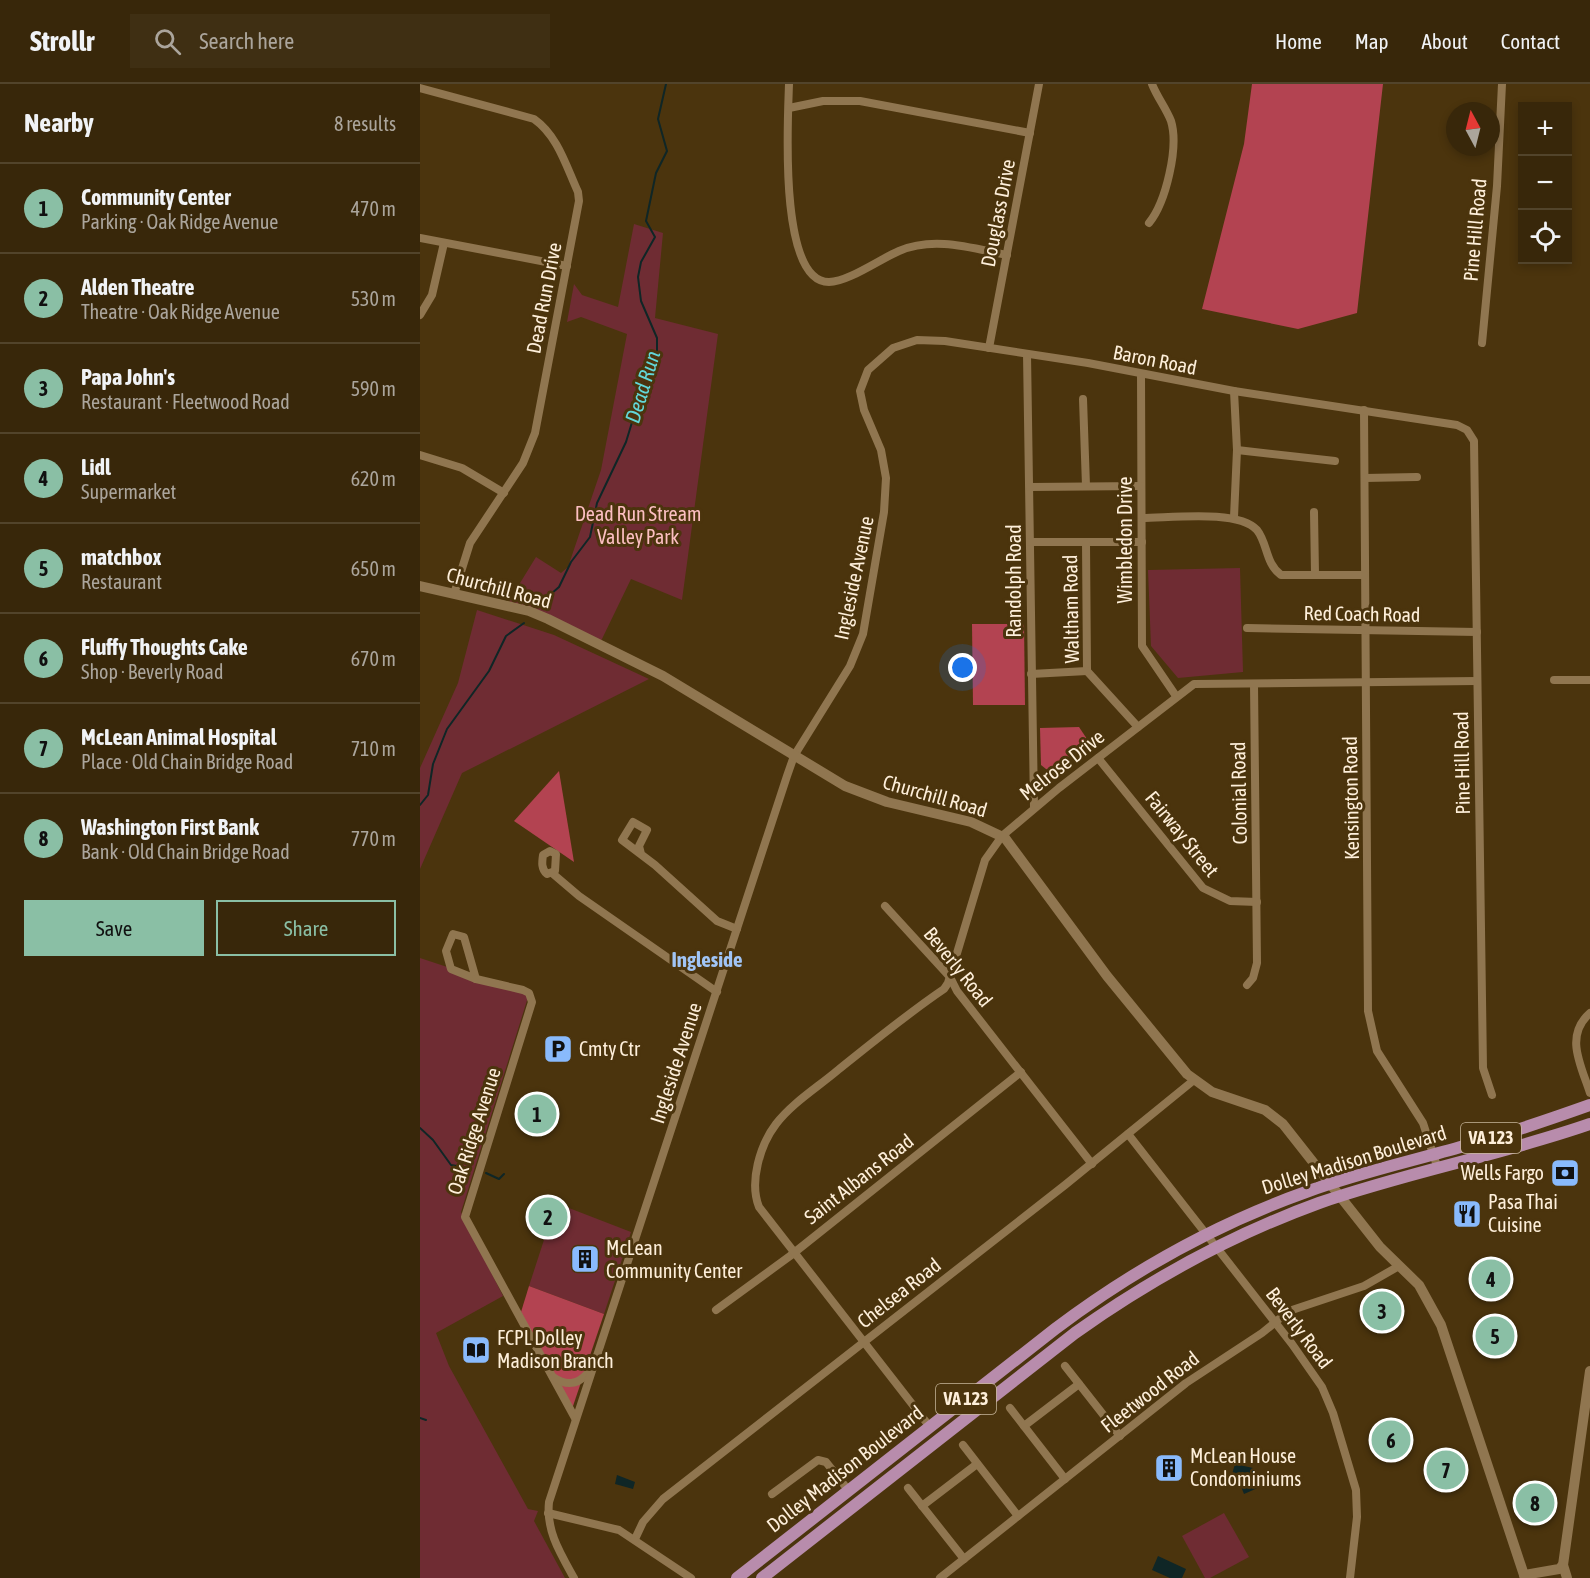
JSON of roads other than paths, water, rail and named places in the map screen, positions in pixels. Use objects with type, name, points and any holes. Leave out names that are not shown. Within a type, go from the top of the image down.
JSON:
[{"type":"main road","name":"Dolley Madison Boulevard","points":[[737,1578],[1093,1301],[1148,1266],[1255,1212],[1330,1184],[1434,1155],[1590,1105]]},
{"type":"main road","name":"Dolley Madison Boulevard","points":[[762,1578],[1075,1333],[1155,1279],[1216,1247],[1281,1218],[1341,1196],[1590,1124]]},
{"type":"street","points":[[789,84],[789,202],[805,267],[816,278],[837,281],[901,250],[929,244],[944,243],[1007,255]]},
{"type":"street","name":"Douglass Drive","points":[[989,348],[1039,84]]},
{"type":"street","points":[[1149,223],[1164,197],[1173,144],[1171,122],[1152,84]]},
{"type":"street","name":"Pine Hill Road","points":[[1482,343],[1497,186],[1502,84]]},
{"type":"street","name":"Dead Run Drive","points":[[420,88],[525,114],[543,125],[550,134],[578,192],[579,201],[535,433],[523,463],[470,543],[454,594]]},
{"type":"street","points":[[789,108],[824,101],[860,101],[1030,133]]},
{"type":"street","points":[[420,238],[567,266]]},
{"type":"street","points":[[420,315],[432,295],[444,243]]},
{"type":"street","name":"Baron Road","points":[[860,391],[863,379],[874,362],[900,344],[925,339],[1027,354],[1234,391],[1364,410],[1457,426],[1467,430]]},
{"type":"street","name":"Randolph Road","points":[[1027,354],[1034,807]]},
{"type":"street","name":"Wimbledon Drive","points":[[1141,374],[1142,646],[1176,696]]},
{"type":"street","name":"Ingleside Avenue","points":[[573,1578],[552,1537],[548,1513],[552,1491],[794,756],[850,666],[863,634],[884,512],[886,478],[882,450],[864,410],[860,391]]},
{"type":"street","points":[[1234,391],[1237,450],[1234,517]]},
{"type":"street","points":[[1083,399],[1086,486]]},
{"type":"street","name":"Kensington Road","points":[[1364,410],[1370,1026],[1377,1051],[1418,1114],[1438,1169]]},
{"type":"street","name":"Pine Hill Road","points":[[1467,430],[1474,441],[1483,1068],[1492,1095]]},
{"type":"street","points":[[1237,450],[1335,461]]},
{"type":"street","points":[[420,455],[462,468],[504,493]]},
{"type":"street","points":[[1365,478],[1417,477]]},
{"type":"street","points":[[1030,487],[1141,486]]},
{"type":"street","points":[[1314,512],[1316,574]]},
{"type":"street","points":[[1142,518],[1234,517],[1250,524],[1258,532],[1268,560],[1281,575],[1364,575]]},
{"type":"street","points":[[1029,542],[1142,542]]},
{"type":"street","name":"Waltham Road","points":[[1086,543],[1087,671],[1138,727]]},
{"type":"street","name":"Churchill Road","points":[[420,586],[529,611],[548,619],[663,676],[794,756],[867,795],[970,822],[1002,836],[1012,845],[1142,1021],[1194,1080],[1212,1092],[1274,1116],[1380,1247],[1419,1285],[1438,1318],[1525,1577]]},
{"type":"street","name":"Red Coach Road","points":[[1246,628],[1477,632]]},
{"type":"street","points":[[1031,674],[1087,671]]},
{"type":"street","points":[[1554,680],[1590,680]]},
{"type":"street","name":"Melrose Drive","points":[[793,1252],[767,1219],[755,1193],[758,1167],[764,1147],[780,1120],[870,1044],[944,989],[950,977],[957,944],[985,860],[1002,836],[1034,807],[1194,684],[1477,681]]},
{"type":"street","name":"Colonial Road","points":[[1247,985],[1253,978],[1257,963],[1254,684]]},
{"type":"street","name":"Fairway Street","points":[[1098,758],[1203,888],[1230,901],[1257,902]]},
{"type":"street","points":[[641,854],[717,921],[737,929]]},
{"type":"street","points":[[552,873],[579,896],[717,992]]},
{"type":"street","name":"Beverly Road","points":[[885,906],[950,977],[957,991],[1092,1164]]},
{"type":"street","points":[[453,933],[464,937],[476,980],[451,969],[446,951],[453,933]]},
{"type":"street","name":"Oak Ridge Avenue","points":[[476,980],[523,990],[529,993],[532,1002],[465,1217],[575,1418]]},
{"type":"street","points":[[1590,1013],[1578,1028],[1575,1041],[1590,1093]]},
{"type":"street","name":"Saint Albans Road","points":[[716,1310],[1021,1072]]},
{"type":"street","name":"Chelsea Road","points":[[635,1539],[643,1522],[663,1499],[1092,1164],[1194,1080]]},
{"type":"street","name":"Beverly Road","points":[[1128,1134],[1275,1322],[1322,1387],[1354,1476],[1358,1510],[1350,1578]]},
{"type":"street","points":[[793,1252],[930,1427]]},
{"type":"street","name":"Fleetwood Road","points":[[940,1578],[1186,1383],[1289,1311],[1364,1286],[1399,1266]]},
{"type":"street","points":[[1065,1366],[1120,1436]]},
{"type":"street","points":[[551,1375],[559,1381],[570,1384],[581,1380],[590,1370]]},
{"type":"street","points":[[1567,1578],[1563,1565],[1590,1371]]},
{"type":"street","points":[[1024,1426],[1079,1384]]},
{"type":"street","points":[[1010,1408],[1065,1479]]},
{"type":"street","points":[[963,1445],[1018,1515]]},
{"type":"street","points":[[1578,1449],[1590,1451]]},
{"type":"street","points":[[772,1494],[818,1460],[826,1462],[849,1491]]},
{"type":"street","points":[[922,1506],[977,1464]]},
{"type":"street","points":[[908,1488],[964,1559]]},
{"type":"street","points":[[548,1513],[607,1525],[635,1539],[691,1578]]},
{"type":"street","points":[[1525,1577],[1559,1569],[1563,1565]]},
{"type":"water","points":[[1235,1464],[1253,1468],[1260,1487],[1244,1494],[1240,1484],[1230,1481]]},
{"type":"water","points":[[617,1475],[635,1482],[633,1489],[615,1484]]},
{"type":"water","points":[[1158,1556],[1186,1569],[1182,1578],[1170,1578],[1152,1570]]},
{"type":"waterway","name":"Dead Run","points":[[536,607],[559,587],[571,562],[590,537],[597,503],[626,442],[644,383],[657,357],[657,338],[641,301],[638,277],[641,262],[655,237],[646,221],[656,173],[667,151],[658,119],[666,84]]},
{"type":"waterway","name":"Dead Run","points":[[420,805],[428,795],[433,764],[447,729],[489,671],[506,636],[524,623]]},
{"type":"waterway","points":[[420,1128],[433,1140],[451,1165],[468,1168]]},
{"type":"waterway","points":[[486,1173],[499,1179],[504,1174]]},
{"type":"waterway","points":[[420,1418],[426,1420]]},
{"type":"place","name":"Cmty Ctr","points":[[558,1049]]},
{"type":"place","name":"Community Center","points":[[537,1114]]},
{"type":"place","name":"Wells Fargo","points":[[1565,1173]]},
{"type":"place","name":"Pasa Thai Cuisine","points":[[1467,1214]]},
{"type":"place","name":"Alden Theatre","points":[[548,1217]]},
{"type":"place","name":"McLean Community Center","points":[[585,1259]]},
{"type":"place","name":"Lidl","points":[[1491,1279]]},
{"type":"place","name":"Papa John's","points":[[1382,1311]]},
{"type":"place","name":"matchbox","points":[[1495,1336]]},
{"type":"place","name":"FCPL Dolley Madison Branch","points":[[476,1350]]},
{"type":"place","name":"Fluffy Thoughts Cake","points":[[1391,1440]]},
{"type":"place","name":"McLean House Condominiums","points":[[1169,1468]]},
{"type":"place","name":"McLean Animal Hospital","points":[[1446,1470]]},
{"type":"place","name":"Washington First Bank","points":[[1535,1503]]},
{"type":"district","name":"Ingleside","points":[[707,960]]},
{"type":"park label","name":"Dead Run Stream Valley Park","points":[[638,526]]}]
